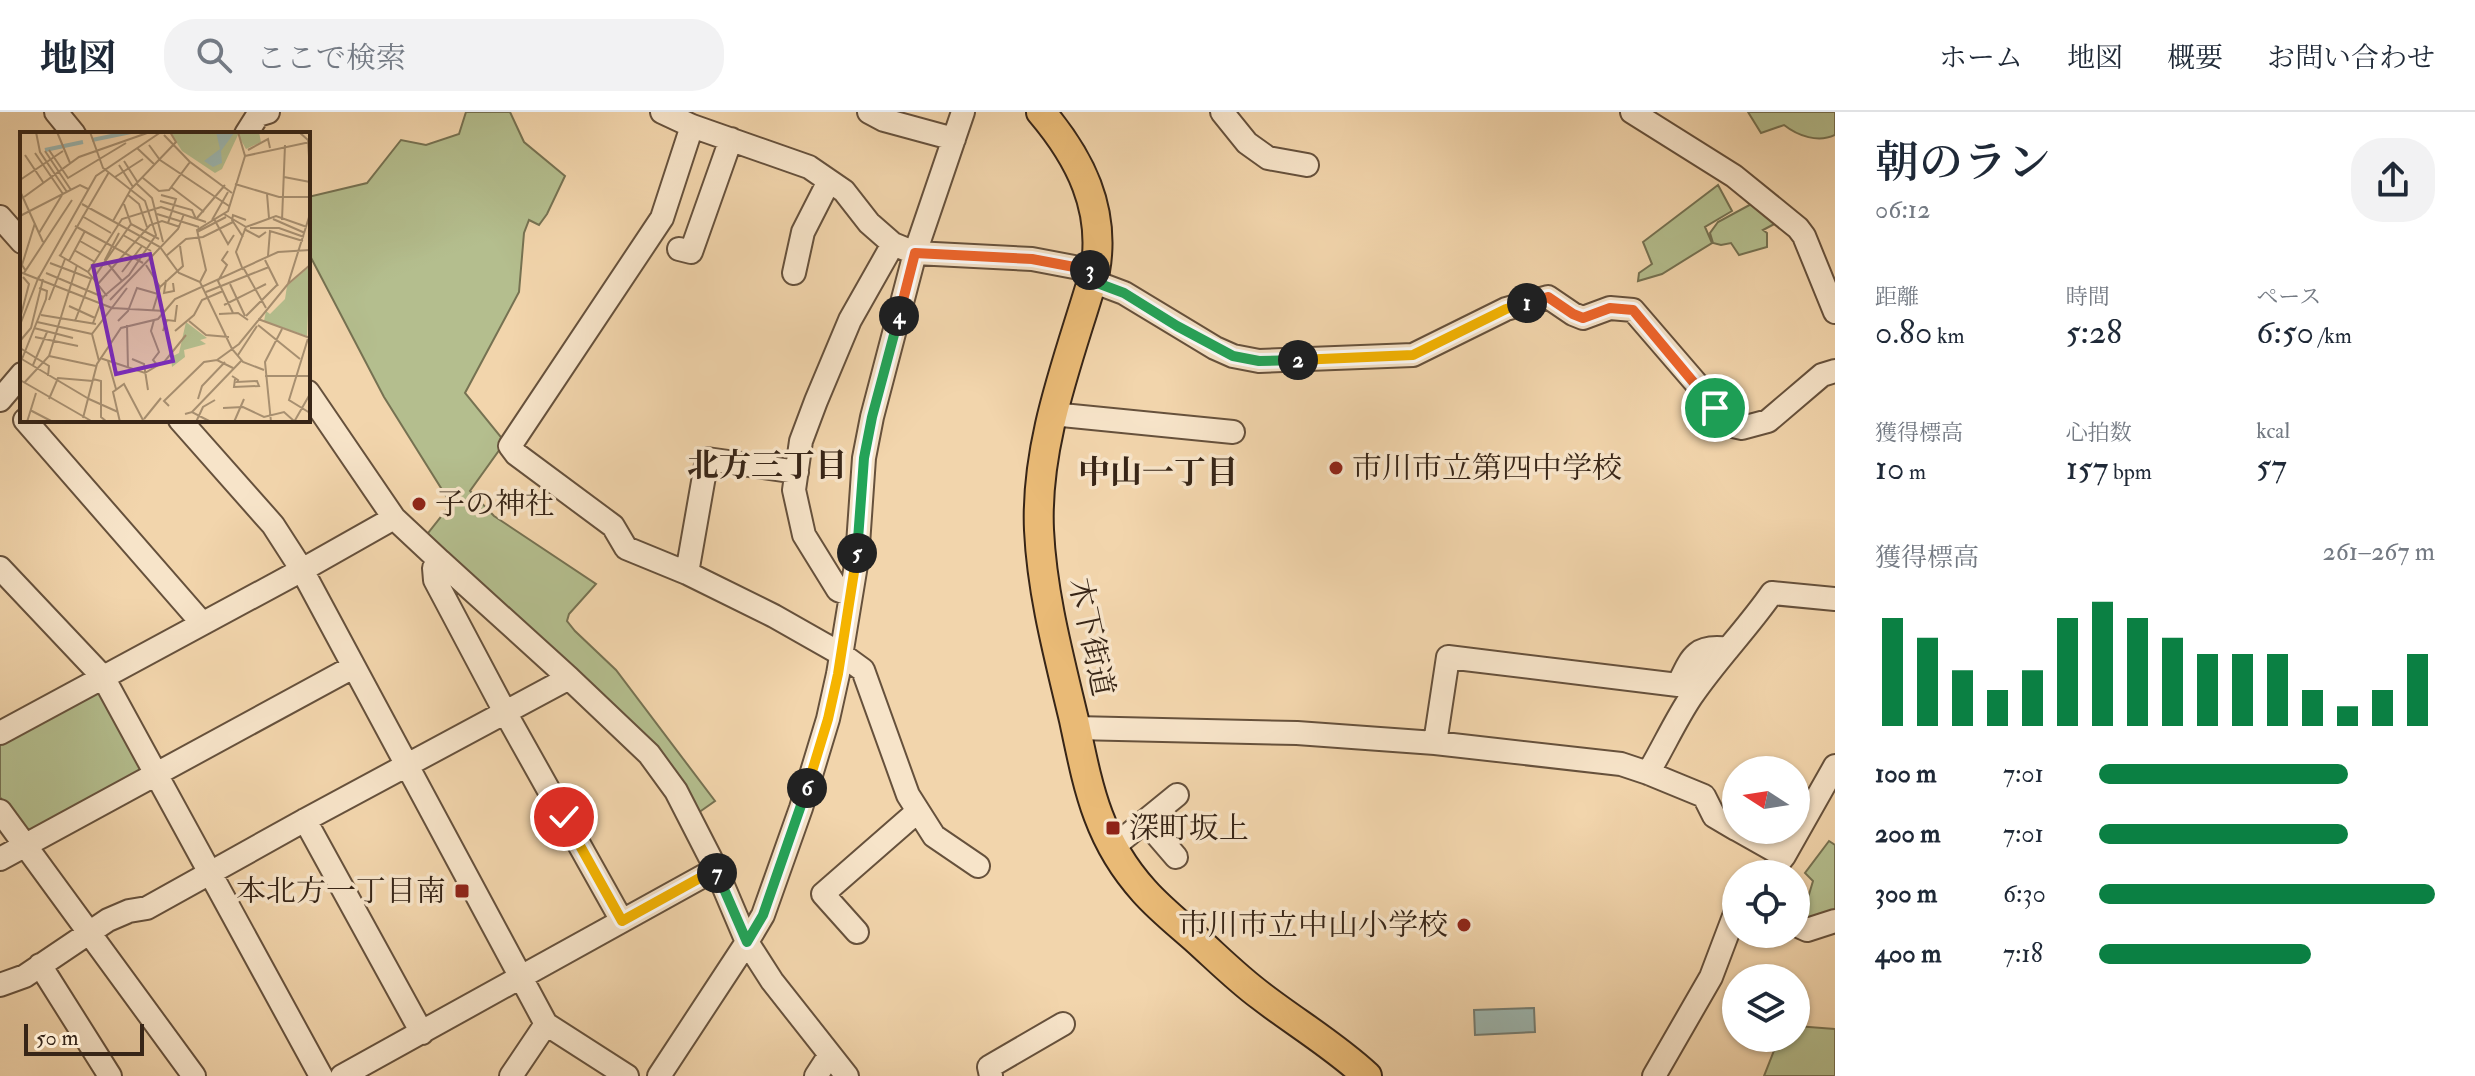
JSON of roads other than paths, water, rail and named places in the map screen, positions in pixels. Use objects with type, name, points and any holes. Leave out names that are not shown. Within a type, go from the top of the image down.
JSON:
[{"type":"main road","name":"木下街道","points":[[1041,112],[1068,146],[1086,180],[1098,229],[1099,251],[1094,276],[1052,414],[1039,528],[1045,591],[1094,806],[1112,848],[1146,893],[1247,985],[1367,1076]]},
{"type":"street","points":[[56,112],[72,132]]},
{"type":"street","points":[[662,112],[692,126],[809,167],[844,191],[869,223],[893,244],[915,253],[1032,259],[1094,276],[1233,356],[1259,361],[1413,355],[1506,309],[1548,297],[1583,318],[1610,308],[1633,310],[1733,426],[1742,428],[1768,421],[1822,375],[1835,371]]},
{"type":"street","points":[[869,112],[884,120],[954,139]]},
{"type":"street","points":[[659,1076],[763,915],[801,808],[828,719],[841,654],[857,559],[864,458],[872,417],[915,253],[963,112]]},
{"type":"street","points":[[1222,112],[1247,143],[1268,158],[1307,165]]},
{"type":"street","points":[[1632,112],[1734,176],[1798,228],[1835,312]]},
{"type":"street","points":[[692,126],[662,218],[510,446],[516,454],[613,526],[626,548],[687,573],[774,616],[863,670],[908,795],[934,836],[978,866]]},
{"type":"street","points":[[679,249],[691,252],[731,139]]},
{"type":"street","points":[[794,273],[803,232],[829,181]]},
{"type":"street","points":[[0,217],[20,240]]},
{"type":"street","points":[[851,595],[838,590],[804,535],[794,490],[801,441],[850,320],[893,244]]},
{"type":"street","points":[[20,376],[1,396],[20,415]]},
{"type":"street","points":[[310,395],[394,518],[649,754],[676,791],[716,869],[747,942],[772,981],[847,1076]]},
{"type":"street","points":[[1052,414],[1233,432]]},
{"type":"street","points":[[26,422],[202,623]]},
{"type":"street","points":[[182,422],[273,525],[302,570],[546,1024],[627,1076]]},
{"type":"street","points":[[687,573],[707,459],[797,472]]},
{"type":"street","points":[[0,733],[394,518]]},
{"type":"street","points":[[440,561],[434,568],[435,580],[622,921]]},
{"type":"street","points":[[0,569],[103,677],[321,1076]]},
{"type":"street","points":[[1648,773],[1691,697],[1772,593],[1835,599]]},
{"type":"street","points":[[1435,743],[1448,657],[1678,685],[1692,657],[1702,649],[1728,649]]},
{"type":"street","points":[[0,859],[353,667]]},
{"type":"street","points":[[0,985],[25,976],[108,920],[147,908],[569,678]]},
{"type":"street","points":[[1075,728],[1297,733],[1435,743],[1621,764],[1704,796],[1714,816],[1722,821]]},
{"type":"street","points":[[1780,860],[1835,766]]},
{"type":"street","points":[[1112,848],[1177,795]]},
{"type":"street","points":[[0,811],[194,1076]]},
{"type":"street","points":[[857,932],[823,894],[918,811]]},
{"type":"street","points":[[305,820],[422,1033]]},
{"type":"street","points":[[1145,821],[1176,857]]},
{"type":"street","points":[[1754,844],[1771,860]]},
{"type":"street","points":[[342,1076],[716,869]]},
{"type":"street","points":[[1810,929],[1835,921]]},
{"type":"street","points":[[1654,1076],[1711,977],[1722,948]]},
{"type":"street","points":[[40,965],[110,1076]]},
{"type":"street","points":[[511,1076],[546,1024]]},
{"type":"street","points":[[991,1076],[989,1067],[1063,1024]]},
{"type":"street","points":[[816,1076],[829,1056]]},
{"type":"water","points":[[1534,1008],[1535,1032],[1475,1035],[1474,1010]]},
{"type":"place","name":"市川市立第四中学校","points":[[1336,468]]},
{"type":"place","name":"子の神社","points":[[419,504]]},
{"type":"place","name":"深町坂上","points":[[1113,828]]},
{"type":"place","name":"本北方一丁目南","points":[[462,891]]},
{"type":"place","name":"市川市立中山小学校","points":[[1464,925]]},
{"type":"district","name":"北方三丁目","points":[[767,466]]},
{"type":"district","name":"中山一丁目","points":[[1158,473]]}]
